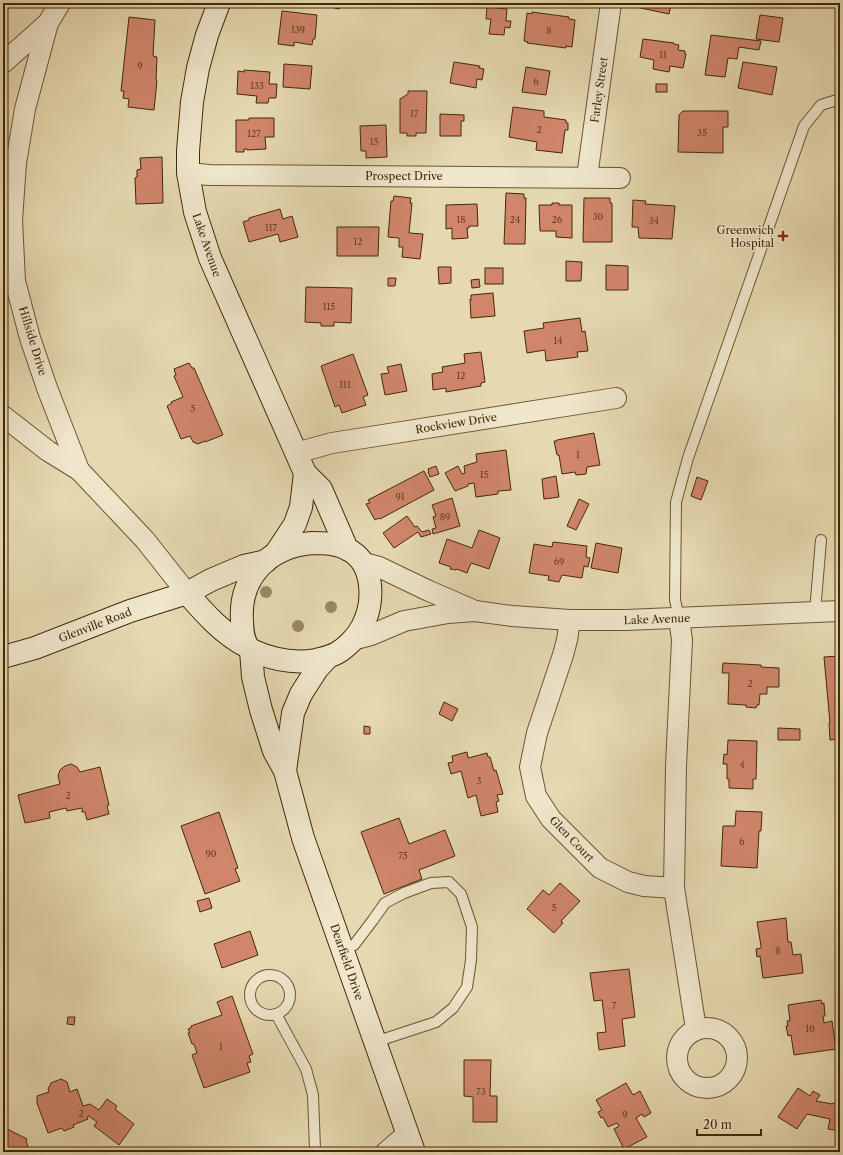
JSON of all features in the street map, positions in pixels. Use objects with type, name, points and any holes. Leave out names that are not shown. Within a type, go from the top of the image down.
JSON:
[{"type":"main road","name":"Lake Avenue","points":[[219,3],[207,35],[198,68],[192,102],[188,151],[188,173],[195,212],[210,258],[305,473],[320,489],[348,548]]},
{"type":"main road","points":[[250,649],[243,633],[241,611],[244,596],[248,584],[255,572],[271,557],[295,524],[301,507],[305,473]]},
{"type":"main road","points":[[187,593],[206,615],[232,637],[250,649],[271,658],[290,662],[307,661],[327,658],[337,653],[352,640],[362,628],[369,610],[369,576],[364,563],[348,548],[324,543],[300,544],[271,557]]},
{"type":"main road","name":"Glenville Road","points":[[3,657],[35,648],[130,611],[187,593],[211,580],[244,566],[271,557]]},
{"type":"main road","name":"Dearfield Drive","points":[[250,649],[253,676],[261,710],[274,751],[285,771],[303,838],[411,1143]]},
{"type":"main road","name":"Dearfield Drive","points":[[285,771],[293,713],[301,694],[317,669],[327,658]]},
{"type":"street","name":"Hillside Drive","points":[[60,3],[48,23],[25,109],[16,163],[12,220],[15,281],[30,338],[47,388],[79,470],[156,552],[187,593]]},
{"type":"street","name":"Farley Street","points":[[587,177],[610,3]]},
{"type":"street","name":"Hillside Drive","points":[[3,63],[48,23]]},
{"type":"street","name":"Prospect Drive","points":[[188,173],[208,175],[620,178]]},
{"type":"street","name":"Rockview Drive","points":[[296,453],[332,443],[616,398]]},
{"type":"street","points":[[3,416],[48,451],[79,470]]},
{"type":"street","name":"Lake Avenue","points":[[364,563],[379,567],[475,611]]},
{"type":"street","name":"Lake Avenue","points":[[352,640],[371,635],[404,620],[448,613],[475,611],[512,616],[570,620],[679,618],[840,611]]},
{"type":"street","points":[[679,618],[682,640],[676,766],[674,888],[696,1029]]},
{"type":"street","name":"Glen Court","points":[[570,620],[564,655],[537,733],[531,761],[530,768],[536,796],[551,819],[600,868],[628,882],[644,886],[674,888]]},
{"type":"street","points":[[386,1152],[411,1143]]},
{"type":"lane","points":[[679,618],[675,600],[676,502],[688,458],[804,126],[821,105],[840,99]]},
{"type":"lane","points":[[815,612],[821,540]]},
{"type":"lane","points":[[342,949],[354,945],[384,903],[404,893],[431,883],[449,882],[461,894],[472,927],[471,960],[467,987],[453,1008],[436,1022],[375,1042]]},
{"type":"lane","points":[[276,1014],[306,1069],[313,1095],[316,1152]]},
{"type":"building","points":[[318,3],[341,3],[339,9]]},
{"type":"building","points":[[636,3],[675,3],[675,6],[671,5],[669,14],[636,7]]},
{"type":"building","points":[[784,3],[795,3],[794,7],[785,5]]},
{"type":"building","points":[[487,7],[507,9],[506,21],[511,21],[510,28],[505,27],[504,35],[489,34],[491,19],[486,19]]},
{"type":"building","points":[[282,11],[317,15],[315,39],[313,39],[312,45],[294,42],[294,46],[278,44]]},
{"type":"building","points":[[532,12],[569,17],[569,19],[575,20],[572,47],[566,46],[566,48],[527,43],[528,42],[524,41],[527,13],[532,14]]},
{"type":"building","points":[[760,15],[783,18],[779,42],[756,39]]},
{"type":"building","points":[[129,17],[155,20],[153,56],[157,57],[157,81],[154,110],[128,107],[129,99],[123,98],[124,91],[121,91]]},
{"type":"building","points":[[711,35],[761,41],[759,50],[739,47],[737,59],[728,58],[725,77],[705,75]]},
{"type":"building","points":[[643,39],[679,45],[678,50],[685,51],[686,54],[683,68],[670,66],[669,72],[653,69],[654,60],[640,57]]},
{"type":"building","points":[[454,62],[480,66],[479,68],[484,69],[482,80],[477,79],[476,88],[450,83]]},
{"type":"building","points":[[743,62],[777,67],[772,95],[738,88]]},
{"type":"building","points":[[284,64],[312,66],[310,89],[283,87]]},
{"type":"building","points":[[526,67],[550,71],[546,95],[522,92]]},
{"type":"building","points":[[244,70],[270,72],[269,84],[277,84],[276,98],[269,98],[268,103],[256,103],[257,96],[237,94],[238,71],[244,72]]},
{"type":"building","points":[[656,84],[667,84],[667,92],[656,92]]},
{"type":"building","points":[[408,91],[427,91],[426,133],[416,133],[416,136],[407,136],[407,133],[400,133],[400,99],[408,94]]},
{"type":"building","points":[[513,107],[544,111],[544,117],[566,120],[566,123],[568,123],[568,130],[565,130],[562,153],[536,150],[537,142],[509,137]]},
{"type":"building","points":[[683,111],[728,111],[728,127],[723,127],[723,153],[678,152],[679,115]]},
{"type":"building","points":[[440,114],[464,115],[464,121],[461,121],[461,136],[440,136]]},
{"type":"building","points":[[249,118],[274,118],[274,137],[265,137],[266,149],[244,149],[244,152],[236,152],[236,120],[249,120]]},
{"type":"building","points":[[386,125],[387,157],[366,158],[366,151],[361,151],[360,126]]},
{"type":"building","points":[[162,157],[163,203],[136,204],[135,178],[137,177],[137,170],[141,169],[140,158]]},
{"type":"building","points":[[506,193],[524,194],[524,198],[526,198],[525,244],[504,244]]},
{"type":"building","points":[[394,196],[411,198],[410,203],[412,203],[409,233],[423,234],[420,259],[402,257],[403,247],[399,247],[399,238],[388,237],[391,201],[393,201]]},
{"type":"building","points":[[584,198],[610,198],[610,203],[612,203],[612,242],[583,242]]},
{"type":"building","points":[[633,200],[646,201],[645,204],[675,206],[672,239],[639,238],[638,227],[632,227]]},
{"type":"building","points":[[552,203],[559,203],[559,205],[572,205],[572,238],[556,237],[556,231],[540,231],[539,205],[552,205]]},
{"type":"building","points":[[477,204],[478,226],[469,226],[469,228],[467,228],[468,238],[452,239],[452,228],[446,229],[446,205]]},
{"type":"building","points":[[280,209],[283,219],[292,216],[298,237],[280,242],[278,234],[249,242],[243,222],[249,220],[249,218]]},
{"type":"building","points":[[337,227],[379,227],[378,256],[337,256]]},
{"type":"building","points":[[566,261],[582,262],[581,281],[566,281]]},
{"type":"building","points":[[606,265],[628,266],[628,290],[606,290]]},
{"type":"building","points":[[438,267],[451,267],[451,283],[439,284]]},
{"type":"building","points":[[485,268],[503,268],[503,284],[485,284]]},
{"type":"building","points":[[388,278],[396,278],[395,286],[388,286]]},
{"type":"building","points":[[479,279],[480,287],[472,288],[471,280]]},
{"type":"building","points":[[306,287],[352,288],[351,323],[334,322],[334,326],[321,326],[321,323],[305,322]]},
{"type":"building","points":[[493,293],[495,316],[471,318],[471,295]]},
{"type":"building","points":[[580,318],[582,332],[585,331],[588,351],[577,352],[578,357],[546,361],[545,350],[527,353],[524,331],[544,328],[543,323]]},
{"type":"building","points":[[481,352],[485,382],[481,383],[481,386],[446,392],[446,388],[433,390],[432,374],[443,372],[442,367],[465,363],[464,354]]},
{"type":"building","points":[[353,354],[368,395],[363,397],[366,405],[342,413],[339,405],[335,407],[321,366]]},
{"type":"building","points":[[189,363],[192,368],[194,368],[223,435],[198,444],[193,442],[190,436],[181,439],[167,406],[172,403],[171,402],[183,397],[174,376],[176,375],[174,369]]},
{"type":"building","points":[[401,364],[407,391],[385,395],[381,374],[389,373],[387,367]]},
{"type":"building","points":[[594,433],[600,465],[587,467],[586,474],[576,475],[575,472],[562,474],[559,455],[557,455],[554,441]]},
{"type":"building","points":[[506,450],[511,490],[498,491],[498,494],[476,497],[474,483],[468,484],[468,486],[455,491],[445,473],[458,466],[462,474],[465,473],[464,466],[477,462],[476,454]]},
{"type":"building","points":[[436,466],[439,474],[430,477],[428,469]]},
{"type":"building","points":[[424,471],[434,490],[380,519],[375,520],[366,504],[370,503],[368,500]]},
{"type":"building","points":[[556,476],[559,497],[544,499],[542,479]]},
{"type":"building","points":[[697,477],[708,481],[701,500],[691,496]]},
{"type":"building","points":[[452,498],[460,526],[433,534],[432,529],[436,528],[433,517],[436,516],[432,505]]},
{"type":"building","points":[[579,499],[589,504],[576,530],[567,526]]},
{"type":"building","points":[[407,516],[415,527],[417,526],[422,532],[429,530],[431,534],[421,537],[418,532],[394,548],[383,533]]},
{"type":"building","points":[[479,530],[500,538],[489,569],[471,563],[467,573],[457,569],[450,569],[451,567],[439,563],[447,539],[472,548]]},
{"type":"building","points":[[553,542],[587,546],[586,557],[590,558],[588,567],[584,566],[582,578],[562,575],[559,582],[548,580],[549,576],[529,573],[534,544],[552,547]]},
{"type":"building","points":[[596,543],[622,548],[618,573],[591,568]]},
{"type":"building","points":[[840,656],[840,739],[830,740],[830,723],[824,657]]},
{"type":"building","points":[[723,663],[761,665],[761,667],[779,668],[779,687],[767,687],[767,694],[760,694],[759,705],[757,705],[756,708],[746,707],[746,705],[728,704],[729,673],[722,673]]},
{"type":"building","points":[[444,702],[458,709],[452,721],[439,714]]},
{"type":"building","points":[[364,726],[370,727],[370,734],[364,734]]},
{"type":"building","points":[[778,728],[800,729],[800,740],[778,740]]},
{"type":"building","points":[[728,740],[757,741],[756,779],[753,779],[753,789],[729,788],[729,779],[727,779],[727,764],[723,764],[724,754],[727,755]]},
{"type":"building","points":[[467,752],[468,758],[487,753],[488,757],[490,757],[494,771],[496,770],[503,794],[497,795],[499,801],[496,802],[498,812],[481,816],[476,795],[468,798],[461,771],[451,774],[448,763],[453,762],[452,756]]},
{"type":"building","points":[[71,764],[77,767],[80,772],[100,767],[109,805],[107,806],[109,814],[87,820],[85,812],[82,812],[82,808],[67,811],[66,808],[49,812],[50,818],[25,823],[18,795],[60,784],[58,776],[60,770]]},
{"type":"building","points":[[736,811],[762,812],[761,831],[759,831],[757,868],[721,866],[723,826],[735,826]]},
{"type":"building","points":[[219,812],[238,868],[235,869],[240,881],[205,894],[181,826]]},
{"type":"building","points":[[399,818],[409,844],[445,830],[455,856],[419,870],[422,879],[384,894],[361,832]]},
{"type":"building","points":[[560,883],[580,901],[562,920],[561,922],[563,923],[554,933],[527,909],[543,890],[549,895]]},
{"type":"building","points":[[209,898],[212,908],[200,912],[197,901]]},
{"type":"building","points":[[786,918],[788,942],[791,942],[793,955],[801,954],[803,973],[763,978],[760,956],[757,957],[756,949],[761,948],[757,922]]},
{"type":"building","points":[[250,931],[258,955],[222,968],[214,944]]},
{"type":"building","points":[[629,969],[635,1017],[622,1019],[625,1046],[599,1050],[597,1033],[606,1032],[602,1000],[594,1001],[590,973]]},
{"type":"building","points":[[232,996],[253,1054],[249,1056],[251,1062],[247,1063],[250,1072],[204,1088],[192,1055],[197,1053],[194,1044],[192,1044],[188,1029],[191,1028],[191,1026],[222,1015],[217,1002]]},
{"type":"building","points":[[821,1000],[822,1004],[824,1003],[824,1023],[832,1021],[836,1049],[794,1055],[791,1035],[788,1036],[786,1026],[788,1026],[787,1021],[790,1021],[788,1005]]},
{"type":"building","points":[[68,1017],[75,1017],[74,1025],[67,1024]]},
{"type":"building","points":[[464,1060],[491,1060],[490,1096],[497,1096],[497,1122],[473,1122],[473,1097],[464,1096]]},
{"type":"building","points":[[61,1079],[67,1082],[70,1092],[77,1089],[83,1106],[90,1104],[99,1110],[107,1099],[117,1106],[115,1109],[134,1124],[119,1145],[94,1126],[97,1122],[89,1116],[87,1117],[88,1119],[73,1125],[74,1127],[64,1131],[62,1128],[48,1133],[37,1103],[37,1096],[49,1092],[48,1089],[51,1083]]},
{"type":"building","points":[[626,1083],[633,1095],[640,1091],[651,1113],[644,1117],[642,1114],[636,1118],[647,1137],[624,1149],[614,1129],[619,1126],[617,1123],[608,1127],[603,1117],[601,1118],[598,1112],[602,1110],[596,1100]]},
{"type":"building","points":[[798,1088],[810,1096],[813,1091],[820,1095],[816,1101],[840,1104],[840,1131],[828,1129],[830,1119],[807,1114],[797,1129],[778,1117]]},
{"type":"building","points":[[3,1127],[27,1139],[26,1141],[30,1152],[3,1152]]},
{"type":"place","name":"Greenwich Hospital","points":[[783,236]]}]
